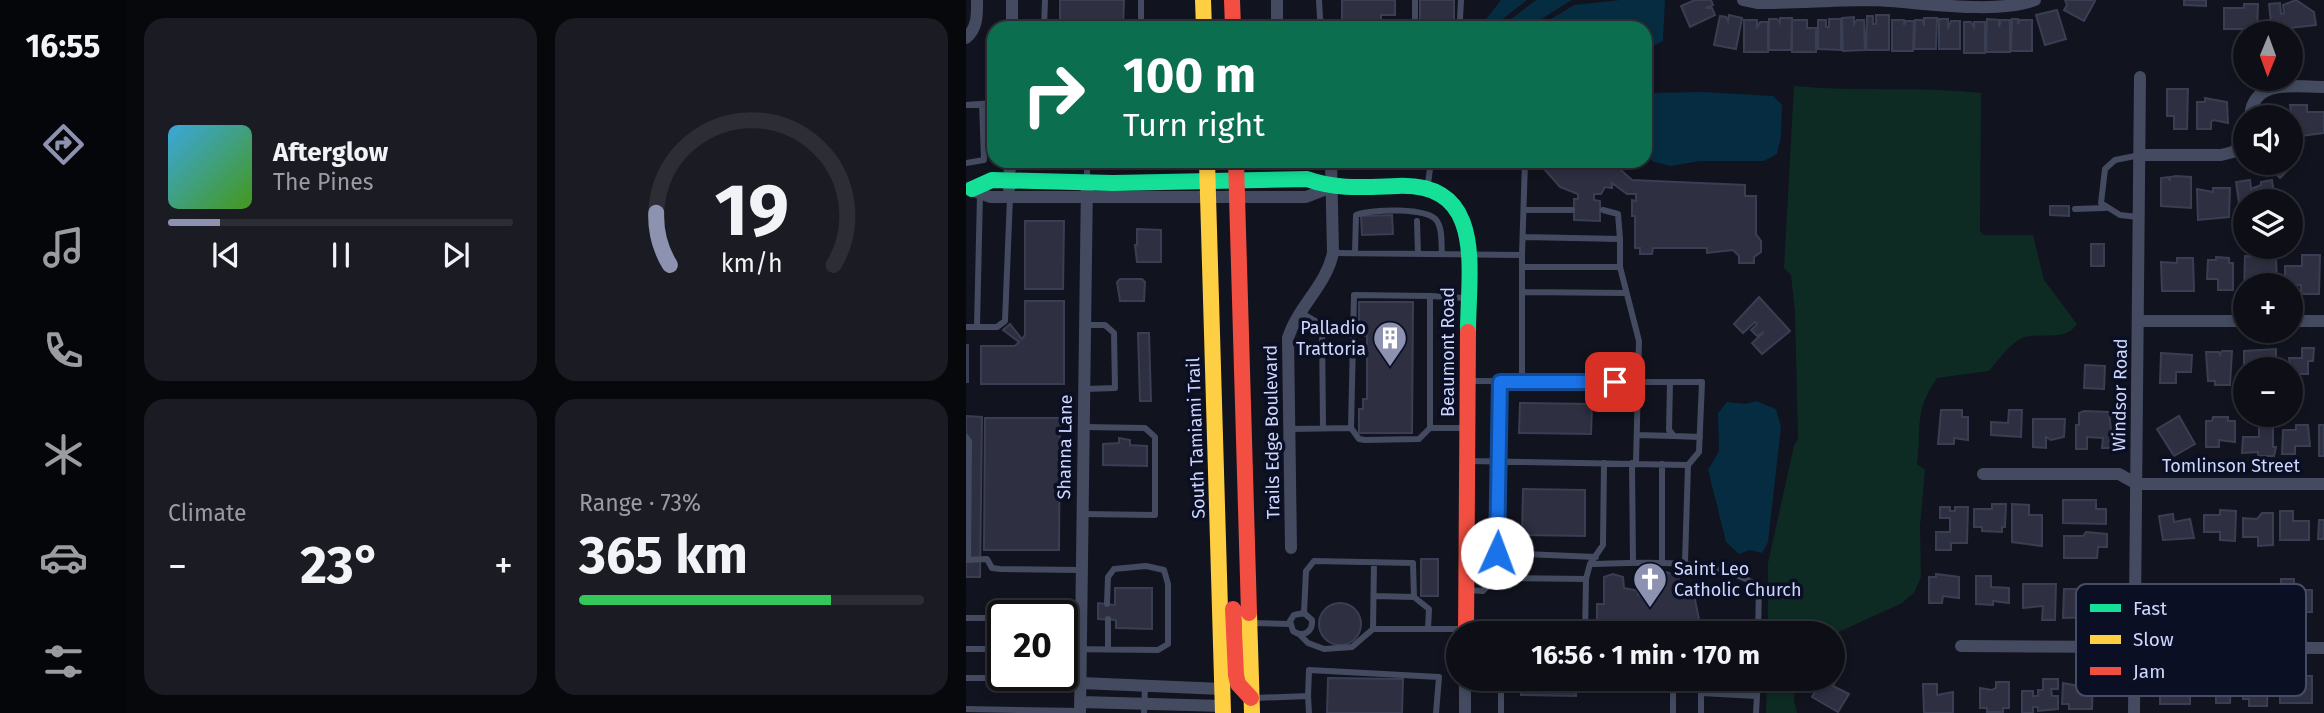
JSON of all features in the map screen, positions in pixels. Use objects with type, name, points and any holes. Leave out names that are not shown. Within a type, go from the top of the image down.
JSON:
[{"type":"main road","points":[[1203,0],[1204,21]]},
{"type":"main road","points":[[1232,0],[1233,21]]},
{"type":"main road","name":"South Tamiami Trail","points":[[1207,168],[1222,689],[1227,710]]},
{"type":"main road","points":[[1236,168],[1251,705]]},
{"type":"main road","points":[[973,190],[981,183],[1009,189],[1087,190],[1208,181],[1307,179],[1332,187],[1428,186]]},
{"type":"main road","name":"Beaumont Road","points":[[1428,186],[1443,192],[1456,202],[1464,214],[1468,254],[1466,621]]},
{"type":"main road","points":[[1217,526],[1233,596],[1236,675],[1238,684],[1251,705]]},
{"type":"street","points":[[966,38],[977,19],[977,0]]},
{"type":"street","points":[[1012,0],[1012,21]]},
{"type":"street","points":[[1277,0],[1278,21]]},
{"type":"street","points":[[1743,0],[1757,3],[1870,0],[1964,5],[2010,5],[2035,0]]},
{"type":"street","name":"Windsor Road","points":[[2136,584],[2140,77]]},
{"type":"street","points":[[2253,105],[2256,96],[2265,89],[2324,87]]},
{"type":"street","points":[[2140,155],[2221,155],[2233,152]]},
{"type":"street","points":[[1009,189],[1010,168]]},
{"type":"street","name":"Trails Edge Boulevard","points":[[1291,548],[1288,338],[1299,311],[1325,279],[1333,253],[1331,168]]},
{"type":"street","points":[[1087,190],[1237,199],[1307,197],[1332,187]]},
{"type":"street","name":"Shanna Lane","points":[[1080,709],[1087,190]]},
{"type":"street","points":[[2138,321],[2233,321]]},
{"type":"street","points":[[2303,321],[2324,321]]},
{"type":"street","name":"Tomlinson Street","points":[[1983,474],[2119,474],[2137,484],[2324,484]]},
{"type":"street","points":[[1961,646],[2076,647]]},
{"type":"street","points":[[2306,648],[2324,648]]},
{"type":"street","points":[[1081,681],[1222,689]]},
{"type":"street","points":[[1465,691],[1465,713]]},
{"type":"street","points":[[1080,709],[1227,710]]},
{"type":"lane","points":[[1044,21],[1045,0]]},
{"type":"lane","points":[[1141,21],[1142,0]]},
{"type":"lane","points":[[1319,0],[1321,21]]},
{"type":"lane","points":[[1415,0],[1415,21]]},
{"type":"lane","points":[[1459,21],[1461,0]]},
{"type":"lane","points":[[966,163],[984,160],[982,104]]},
{"type":"lane","points":[[966,105],[987,104]]},
{"type":"lane","points":[[2140,155],[2115,160],[2105,169],[2101,204],[2120,215],[2140,217]]},
{"type":"lane","points":[[1087,168],[1087,190]]},
{"type":"lane","points":[[1428,186],[1430,168]]},
{"type":"lane","points":[[1522,382],[1525,168]]},
{"type":"lane","points":[[966,327],[997,327],[1003,325],[1007,315],[1009,189]]},
{"type":"lane","points":[[973,190],[976,327]]},
{"type":"lane","points":[[2075,209],[2105,208]]},
{"type":"lane","points":[[1524,209],[1572,210]]},
{"type":"lane","points":[[1603,210],[1618,215],[1620,267],[1639,341],[1633,564]]},
{"type":"lane","points":[[1355,253],[1356,215],[1409,211],[1424,212],[1436,219],[1441,229],[1442,254]]},
{"type":"lane","points":[[1417,221],[1418,254]]},
{"type":"lane","points":[[1523,237],[1620,239]]},
{"type":"lane","points":[[1333,253],[1522,255]]},
{"type":"lane","points":[[1522,267],[1620,267]]},
{"type":"lane","points":[[1522,292],[1626,293]]},
{"type":"lane","points":[[1467,428],[1430,428],[1419,439],[1365,440],[1359,439],[1351,428],[1354,295],[1468,298]]},
{"type":"lane","points":[[1430,296],[1430,428]]},
{"type":"lane","points":[[1299,311],[1329,329],[1353,328]]},
{"type":"lane","points":[[1322,324],[1323,428]]},
{"type":"lane","points":[[1083,389],[1115,388],[1114,333],[1105,325],[1084,325]]},
{"type":"lane","points":[[1467,381],[1702,382],[1699,452],[1688,465],[1685,562]]},
{"type":"lane","points":[[1496,579],[1500,382]]},
{"type":"lane","points":[[1671,382],[1670,430],[1674,436]]},
{"type":"lane","points":[[1082,514],[1155,514],[1155,437],[1146,428],[1083,428]]},
{"type":"lane","points":[[1288,429],[1351,428]]},
{"type":"lane","points":[[1637,435],[1700,437]]},
{"type":"lane","points":[[966,437],[969,441],[967,560],[986,559],[992,568],[1000,569],[1082,570]]},
{"type":"lane","points":[[1467,461],[1688,465]]},
{"type":"lane","points":[[1585,621],[1586,579],[1590,564],[1604,545],[1604,463]]},
{"type":"lane","points":[[1662,464],[1662,563]]},
{"type":"lane","points":[[1497,553],[1595,557]]},
{"type":"lane","points":[[1304,613],[1306,571],[1311,562],[1413,563],[1414,597]]},
{"type":"lane","points":[[1373,629],[1374,562]]},
{"type":"lane","points":[[1590,564],[1685,562],[1747,578],[1759,587],[1758,621]]},
{"type":"lane","points":[[1081,649],[1158,650],[1168,644],[1170,630],[1167,575],[1164,570],[1146,566],[1118,567],[1108,577],[1107,604]]},
{"type":"lane","points":[[1466,590],[1483,590],[1496,579],[1586,579]]},
{"type":"lane","points":[[1374,596],[1414,597],[1429,609],[1428,629]]},
{"type":"lane","points":[[1304,613],[1294,615],[1290,624],[1293,631],[1308,643],[1324,649],[1352,647],[1373,629],[1446,630]]},
{"type":"lane","points":[[1300,635],[1311,627],[1312,620],[1304,613]]},
{"type":"lane","points":[[966,618],[987,618]]},
{"type":"lane","points":[[1108,620],[1108,649]]},
{"type":"lane","points":[[1249,623],[1290,624]]},
{"type":"lane","points":[[966,649],[987,649]]},
{"type":"lane","points":[[1309,713],[1309,670],[1439,677],[1436,713]]},
{"type":"lane","points":[[966,678],[1081,681]]},
{"type":"lane","points":[[1145,686],[1145,708]]},
{"type":"lane","points":[[1501,691],[1501,713]]},
{"type":"lane","points":[[1673,691],[1673,713]]},
{"type":"lane","points":[[1756,713],[1757,691]]},
{"type":"lane","points":[[1701,713],[1701,693],[1757,696]]},
{"type":"lane","points":[[1251,705],[1308,696]]},
{"type":"lane","points":[[966,709],[1080,709]]},
{"type":"green space","points":[[1794,86],[1981,93],[1980,231],[1984,235],[2033,235],[2044,280],[2077,324],[2072,330],[2060,335],[2020,339],[1989,371],[1937,378],[1924,401],[1920,420],[1917,464],[1925,470],[1920,526],[1921,577],[1914,593],[1902,603],[1845,629],[1845,621],[1768,621],[1768,563],[1794,446],[1798,439],[1795,312],[1791,275],[1784,268]]},
{"type":"green space","points":[[1767,691],[1795,691],[1797,713],[1766,713]]},
{"type":"water","points":[[1501,0],[1527,0],[1500,21],[1484,21]]},
{"type":"water","points":[[1536,0],[1572,0],[1538,21],[1508,21]]},
{"type":"water","points":[[1620,0],[1665,0],[1663,41],[1652,46],[1652,21],[1548,21],[1574,5]]},
{"type":"water","points":[[1703,92],[1773,96],[1782,105],[1781,137],[1777,154],[1764,161],[1700,161],[1671,166],[1654,162],[1652,93]]},
{"type":"water","points":[[1756,401],[1776,409],[1781,427],[1768,542],[1762,553],[1750,550],[1739,554],[1726,542],[1708,470],[1719,451],[1718,413],[1727,402],[1746,404]]},
{"type":"building","points":[[1060,0],[1124,0],[1123,21],[1060,21]]},
{"type":"building","points":[[1342,0],[1395,0],[1395,15],[1381,15],[1381,21],[1342,21]]},
{"type":"building","points":[[1420,0],[1454,0],[1454,20],[1420,21]]},
{"type":"building","points":[[1695,0],[1711,0],[1713,5],[1706,8],[1712,8],[1715,15],[1690,27],[1681,6]]},
{"type":"building","points":[[2065,0],[2095,1],[2084,21],[2064,10],[2067,5]]},
{"type":"building","points":[[2184,0],[2206,0],[2206,6],[2184,5]]},
{"type":"building","points":[[2296,0],[2314,12],[2316,25],[2303,26],[2303,21],[2271,21],[2269,4],[2280,3],[2281,14],[2284,13],[2283,5]]},
{"type":"building","points":[[2244,4],[2258,4],[2257,21],[2233,21],[2233,29],[2224,29],[2224,8],[2244,8]]},
{"type":"building","points":[[2057,10],[2066,39],[2045,45],[2036,15]]},
{"type":"building","points":[[1729,15],[1742,18],[1736,49],[1714,45],[1720,16],[1726,17],[1728,21]]},
{"type":"building","points":[[1876,15],[1889,15],[1889,50],[1866,50],[1867,16],[1873,16],[1873,24],[1876,24]]},
{"type":"building","points":[[1854,17],[1854,24],[1857,20],[1864,20],[1865,50],[1843,51],[1842,18]]},
{"type":"building","points":[[1780,18],[1792,18],[1791,50],[1769,50],[1769,19],[1777,19],[1780,23]]},
{"type":"building","points":[[1924,18],[1937,18],[1936,49],[1914,49],[1915,20],[1922,20],[1924,26]]},
{"type":"building","points":[[1829,19],[1841,19],[1841,50],[1818,49],[1818,20],[1826,20],[1826,27],[1829,27]]},
{"type":"building","points":[[1939,19],[1948,19],[1948,29],[1951,21],[1960,21],[1960,49],[1939,49]]},
{"type":"building","points":[[1987,19],[1999,20],[1999,27],[2001,20],[2010,20],[2010,52],[1986,52]]},
{"type":"building","points":[[2012,19],[2018,19],[2018,24],[2020,20],[2032,20],[2032,51],[2011,51]]},
{"type":"building","points":[[1744,20],[1757,20],[1757,28],[1760,22],[1768,22],[1768,52],[1744,52]]},
{"type":"building","points":[[1792,20],[1807,20],[1807,28],[1816,28],[1816,52],[1792,52]]},
{"type":"building","points":[[1892,20],[1904,20],[1904,25],[1906,21],[1914,21],[1913,51],[1892,51]]},
{"type":"building","points":[[1964,22],[1971,22],[1974,27],[1974,22],[1985,22],[1985,53],[1964,53]]},
{"type":"building","points":[[2167,89],[2188,89],[2187,129],[2174,129],[2174,116],[2167,116]]},
{"type":"building","points":[[2205,98],[2227,102],[2228,123],[2214,120],[2211,122],[2211,129],[2197,129],[2197,102],[2205,102]]},
{"type":"building","points":[[2303,105],[2307,105],[2307,112],[2324,112],[2324,133],[2303,136]]},
{"type":"building","points":[[1621,168],[1632,180],[1745,185],[1745,196],[1756,196],[1756,234],[1761,241],[1761,252],[1754,257],[1754,263],[1739,263],[1739,256],[1733,250],[1707,253],[1707,248],[1653,248],[1652,254],[1640,254],[1640,248],[1635,248],[1635,216],[1632,216],[1632,200],[1636,201],[1636,194],[1627,194],[1612,183],[1612,188],[1605,187],[1601,194],[1594,194],[1594,200],[1600,201],[1600,221],[1574,220],[1574,199],[1578,199],[1578,194],[1560,187],[1545,170]]},
{"type":"building","points":[[2168,177],[2170,181],[2170,177],[2191,177],[2191,208],[2161,206],[2161,178]]},
{"type":"building","points":[[2250,180],[2251,189],[2237,189],[2236,182]]},
{"type":"building","points":[[2272,180],[2273,189],[2251,189],[2261,185],[2261,182]]},
{"type":"building","points":[[2213,188],[2230,188],[2229,217],[2198,220],[2197,189],[2213,192]]},
{"type":"building","points":[[2050,206],[2069,206],[2069,216],[2050,215]]},
{"type":"building","points":[[1392,215],[1393,234],[1362,235],[1361,216]]},
{"type":"building","points":[[1025,221],[1064,221],[1063,289],[1025,289]]},
{"type":"building","points":[[1137,229],[1161,230],[1161,262],[1137,262]]},
{"type":"building","points":[[2091,244],[2104,244],[2104,266],[2091,266]]},
{"type":"building","points":[[2303,255],[2320,255],[2319,294],[2303,294],[2303,273],[2285,273],[2285,266],[2302,266]]},
{"type":"building","points":[[2216,257],[2229,258],[2229,263],[2233,263],[2233,290],[2218,290],[2218,279],[2207,279],[2208,260],[2216,260]]},
{"type":"building","points":[[2177,258],[2193,258],[2194,291],[2162,291],[2161,262],[2177,263]]},
{"type":"building","points":[[2245,259],[2276,259],[2277,273],[2245,273]]},
{"type":"building","points":[[1120,279],[1142,279],[1145,282],[1144,301],[1120,301],[1117,282]]},
{"type":"building","points":[[1759,297],[1790,331],[1762,354],[1752,343],[1764,332],[1757,336],[1751,330],[1757,324],[1755,322],[1743,333],[1734,324]]},
{"type":"building","points":[[1025,301],[1064,301],[1064,384],[981,384],[981,346],[1015,346],[1019,342],[1003,330],[1010,324],[1022,339],[1025,335]]},
{"type":"building","name":"Palladio Trattoria","points":[[1359,302],[1413,302],[1412,433],[1359,433],[1359,409],[1363,409],[1363,399],[1367,399],[1367,336],[1363,336],[1363,329],[1359,329]]},
{"type":"building","points":[[1138,333],[1149,333],[1151,401],[1140,401]]},
{"type":"building","points":[[968,345],[968,382],[966,382]]},
{"type":"building","points":[[2302,348],[2314,348],[2313,361],[2308,361],[2308,374],[2303,374]]},
{"type":"building","points":[[2276,349],[2276,357],[2244,357],[2244,351]]},
{"type":"building","points":[[2222,351],[2232,351],[2230,385],[2215,385],[2215,381],[2208,381],[2206,352],[2219,352],[2220,355]]},
{"type":"building","points":[[2161,353],[2192,355],[2191,372],[2176,372],[2176,383],[2160,383]]},
{"type":"building","points":[[2085,365],[2105,366],[2104,389],[2084,388]]},
{"type":"building","points":[[1520,403],[1592,404],[1591,434],[1519,433]]},
{"type":"building","points":[[1941,410],[1962,410],[1962,417],[1968,417],[1968,440],[1954,438],[1954,444],[1938,444]]},
{"type":"building","points":[[2009,410],[2022,410],[2021,437],[1991,435],[1991,422],[2008,423]]},
{"type":"building","points":[[2109,412],[2113,448],[2102,448],[2103,438],[2087,437],[2087,449],[2076,449],[2076,425],[2079,425],[2079,413]]},
{"type":"building","points":[[966,416],[982,417],[980,577],[966,577]]},
{"type":"building","points":[[2179,416],[2195,444],[2174,456],[2157,429]]},
{"type":"building","points":[[2213,417],[2228,417],[2228,421],[2233,421],[2235,442],[2219,440],[2219,447],[2206,447],[2206,421],[2212,421]]},
{"type":"building","points":[[985,418],[1060,418],[1059,550],[984,550]]},
{"type":"building","points":[[2033,419],[2065,419],[2064,437],[2051,440],[2046,437],[2046,448],[2033,447]]},
{"type":"building","points":[[2308,425],[2310,446],[2295,446],[2295,454],[2282,454],[2283,430],[2296,430],[2296,427]]},
{"type":"building","points":[[2319,425],[2324,425],[2324,456],[2319,456]]},
{"type":"building","points":[[2259,427],[2273,427],[2273,447],[2276,447],[2274,456],[2258,456],[2258,452],[2242,453],[2243,437],[2259,437]]},
{"type":"building","points":[[1119,438],[1130,440],[1130,445],[1147,446],[1147,466],[1103,465],[1103,444],[1119,443]]},
{"type":"building","points":[[1523,489],[1585,490],[1585,536],[1522,535]]},
{"type":"building","points":[[2063,500],[2096,500],[2096,509],[2106,509],[2106,524],[2063,523]]},
{"type":"building","points":[[1992,504],[2006,504],[2005,527],[2002,527],[2002,532],[1982,531],[1982,527],[1974,527],[1974,509],[1992,509]]},
{"type":"building","points":[[2012,504],[2029,505],[2029,515],[2042,515],[2042,546],[2012,542]]},
{"type":"building","points":[[1940,507],[1950,507],[1950,511],[1955,511],[1955,507],[1968,507],[1967,543],[1951,543],[1951,550],[1936,550],[1936,532],[1950,532],[1950,518],[1940,518]]},
{"type":"building","points":[[2220,510],[2236,511],[2235,541],[2220,540],[2220,532],[2204,532],[2204,515],[2220,515]]},
{"type":"building","points":[[2280,511],[2293,511],[2293,521],[2309,521],[2309,540],[2280,540]]},
{"type":"building","points":[[2262,513],[2273,513],[2273,545],[2258,546],[2258,537],[2243,537],[2243,518],[2257,519]]},
{"type":"building","points":[[2173,514],[2174,522],[2190,519],[2194,538],[2163,540],[2159,516]]},
{"type":"building","points":[[2319,520],[2324,520],[2324,539],[2318,539]]},
{"type":"building","points":[[2086,532],[2107,534],[2107,547],[2098,547],[2097,558],[2064,558],[2064,536],[2083,536]]},
{"type":"building","points":[[1421,559],[1438,559],[1438,596],[1421,596]]},
{"type":"building","points":[[1666,572],[1679,577],[1680,598],[1694,595],[1699,621],[1597,621],[1597,604],[1604,604],[1604,577],[1613,574],[1623,577],[1624,588],[1639,591],[1638,595],[1653,594],[1653,576]]},
{"type":"building","points":[[1936,574],[1959,577],[1959,598],[1943,596],[1942,603],[1929,603],[1929,577],[1936,577]]},
{"type":"building","points":[[1976,576],[1991,576],[1991,587],[2009,588],[2009,603],[1993,601],[1993,605],[1976,604]]},
{"type":"building","points":[[2281,579],[2294,579],[2294,584],[2281,584]]},
{"type":"building","points":[[2023,584],[2056,584],[2055,620],[2042,620],[2043,606],[2023,608]]},
{"type":"building","points":[[1115,588],[1152,588],[1152,629],[1116,628],[1116,620],[1098,619],[1098,603],[1115,605]]},
{"type":"building","points":[[2064,589],[2076,589],[2076,618],[2063,618]]},
{"type":"building","points":[[2306,590],[2312,590],[2312,612],[2306,612]]},
{"type":"building","points":[[1340,603],[1355,609],[1361,624],[1355,639],[1340,645],[1325,639],[1319,624],[1325,609]]},
{"type":"building","points":[[2306,676],[2312,676],[2312,703],[2280,703],[2280,696],[2306,696]]},
{"type":"building","points":[[1328,678],[1403,679],[1402,713],[1327,713]]},
{"type":"building","points":[[2043,679],[2058,679],[2058,689],[2051,689],[2052,696],[2058,696],[2058,709],[2038,711],[2038,707],[2033,707],[2033,713],[2022,713],[2022,691],[2033,691],[2033,696],[2038,696],[2038,690],[2043,690]]},
{"type":"building","points":[[1996,682],[2009,682],[2009,708],[2003,708],[2003,712],[1987,712],[1987,708],[1980,708],[1980,688],[1992,690],[1996,688]]},
{"type":"building","points":[[2063,683],[2076,685],[2076,696],[2092,696],[2092,709],[2069,709],[2069,704],[2062,704]]},
{"type":"building","points":[[1923,684],[1937,684],[1937,695],[1953,692],[1953,713],[1924,713]]},
{"type":"building","points":[[1521,691],[1576,691],[1576,696],[1521,695]]},
{"type":"building","points":[[1815,691],[1843,691],[1849,694],[1838,712],[1812,697]]},
{"type":"building","points":[[2160,696],[2190,696],[2190,704],[2160,704]]},
{"type":"building","points":[[2216,696],[2230,696],[2230,703],[2216,703]]},
{"type":"building","points":[[2243,696],[2267,696],[2267,706],[2249,706],[2249,699],[2243,699]]},
{"type":"traffic: fast","points":[[972,189],[992,180],[1113,183],[1307,179],[1340,186],[1426,189],[1446,198],[1459,214],[1466,234],[1470,282],[1468,332]]},
{"type":"traffic: slow","points":[[1203,0],[1204,21]]},
{"type":"traffic: slow","points":[[1207,168],[1223,713]]},
{"type":"traffic: slow","points":[[1249,613],[1252,713]]},
{"type":"traffic: jam","points":[[1232,0],[1233,21]]},
{"type":"traffic: jam","points":[[1236,168],[1249,613]]},
{"type":"traffic: jam","points":[[1466,621],[1468,332]]},
{"type":"traffic: jam","points":[[1233,609],[1236,675],[1238,684],[1251,698]]},
{"type":"place","name":"Palladio Trattoria","points":[[1390,368]]},
{"type":"place","name":"Saint Leo Catholic Church","points":[[1650,609]]},
{"type":"route","points":[[1497,553],[1500,382],[1615,382]]}]
